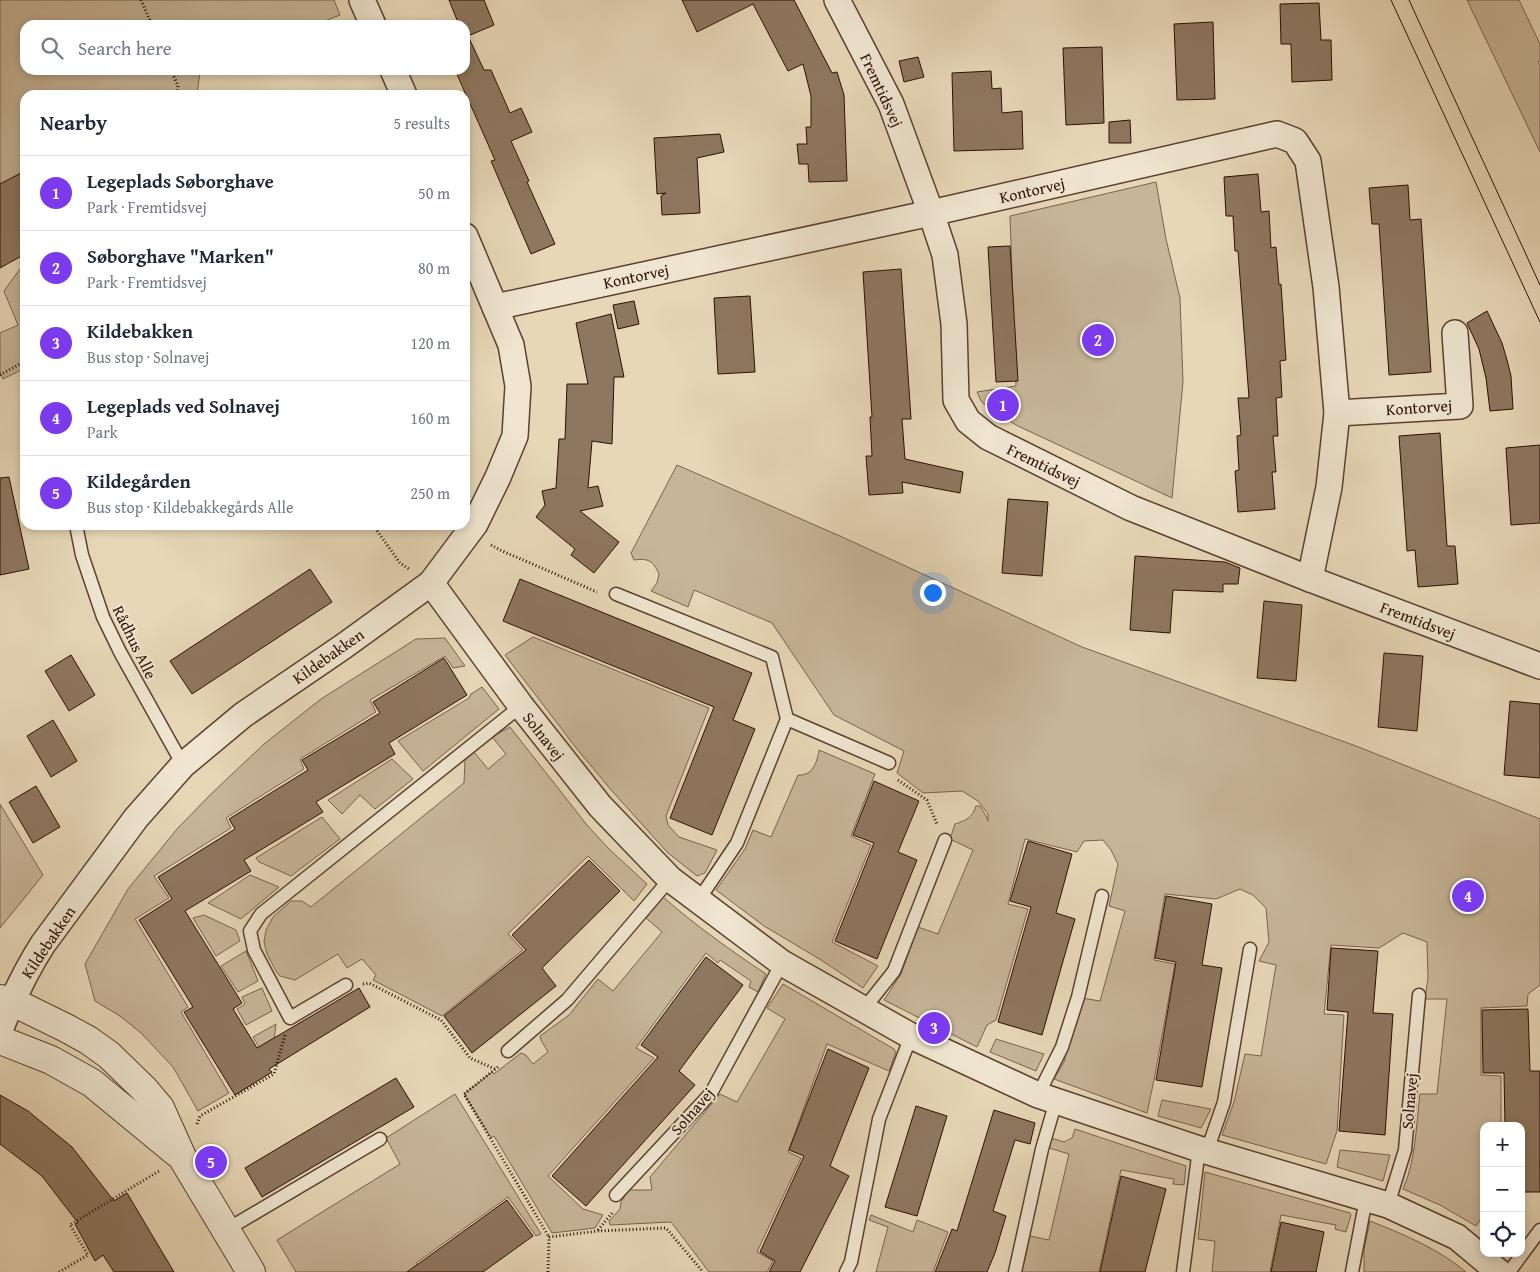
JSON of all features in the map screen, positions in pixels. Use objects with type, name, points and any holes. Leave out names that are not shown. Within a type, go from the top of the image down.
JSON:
[{"type":"street","points":[[362,0],[371,20]]},
{"type":"street","name":"Fremtidsvej","points":[[837,0],[891,104],[945,255],[954,324],[956,400],[968,421],[988,438],[1130,508],[1310,579],[1540,666]]},
{"type":"street","points":[[395,75],[402,90]]},
{"type":"street","name":"Kontorvej","points":[[495,306],[931,213],[1277,134],[1295,141],[1308,161],[1326,287],[1337,413],[1329,486],[1310,579]]},
{"type":"street","name":"Kildebakken","points":[[0,1030],[6,1000],[43,944],[136,818],[163,786],[183,765],[243,715],[344,646],[431,583],[475,524],[515,436],[518,386],[510,345],[470,248]]},
{"type":"street","name":"Kontorvej","points":[[1337,413],[1460,406],[1455,333]]},
{"type":"street","name":"Solnavej","points":[[431,583],[521,706],[600,806],[670,879],[782,963],[911,1036],[1047,1098],[1203,1150],[1377,1202],[1457,1237],[1499,1272]]},
{"type":"street","points":[[6,1000],[88,1040],[122,1067],[144,1089],[160,1108],[182,1157],[251,1272]]},
{"type":"street","points":[[0,1040],[51,1060],[92,1083],[182,1157]]},
{"type":"lane","name":"Rådhus Alle","points":[[77,530],[82,555],[103,617],[120,652],[183,765]]},
{"type":"lane","points":[[616,594],[772,658],[787,719],[737,843],[698,900]]},
{"type":"lane","points":[[346,985],[290,1018],[254,950],[250,931],[261,914],[521,706]]},
{"type":"lane","points":[[787,719],[889,763]]},
{"type":"lane","points":[[863,1010],[894,971],[945,840]]},
{"type":"lane","points":[[508,1051],[567,1000],[670,879]]},
{"type":"lane","points":[[1015,1272],[1042,1149],[1047,1098],[1078,997],[1102,896]]},
{"type":"lane","points":[[1183,1272],[1203,1150],[1224,1102],[1250,949]]},
{"type":"lane","name":"Solnavej","points":[[616,1195],[710,1093],[782,963]]},
{"type":"lane","name":"Solnavej","points":[[1352,1272],[1377,1202],[1405,1150],[1419,995]]},
{"type":"lane","points":[[846,1272],[851,1262],[879,1119],[911,1036]]},
{"type":"lane","points":[[226,1230],[380,1139]]},
{"type":"lane","points":[[1509,1272],[1540,1230]]},
{"type":"path","points":[[141,0],[150,20]]},
{"type":"path","points":[[173,75],[178,86],[178,90]]},
{"type":"path","points":[[0,375],[20,364]]},
{"type":"path","points":[[377,530],[400,563],[431,583]]},
{"type":"path","points":[[469,532],[500,550],[588,588],[606,595],[616,594]]},
{"type":"path","points":[[889,763],[895,778],[927,800],[945,840]]},
{"type":"path","points":[[346,985],[369,983],[441,1020],[470,1058],[495,1069]]},
{"type":"path","points":[[59,1272],[88,1255],[70,1225],[182,1157],[200,1116],[274,1074],[290,1018]]},
{"type":"path","points":[[508,1051],[504,1062],[464,1094],[549,1237],[548,1272]]},
{"type":"path","points":[[549,1237],[598,1231],[666,1228],[703,1272]]},
{"type":"shaded area","points":[[0,0],[334,0],[340,15],[328,20],[20,20],[20,75],[200,75],[198,90],[20,90],[20,174],[0,184]]},
{"type":"shaded area","points":[[1467,0],[1519,0],[1540,44],[1540,61],[1538,62],[1540,65],[1540,152]]},
{"type":"shaded area","points":[[1156,182],[1166,239],[1180,298],[1183,382],[1172,498],[1018,426],[989,409],[981,401],[977,392],[1016,386],[1010,216]]},
{"type":"shaded area","points":[[20,269],[20,370],[3,379],[0,372],[0,333],[18,325],[4,291]]},
{"type":"shaded area","points":[[677,465],[840,536],[1082,647],[1356,746],[1540,819],[1540,985],[1528,994],[1527,1006],[1481,1008],[1481,1075],[1501,1076],[1501,1122],[1480,1122],[1480,1220],[1476,1226],[1440,1205],[1403,1189],[1411,1166],[1420,1094],[1437,1094],[1447,999],[1425,999],[1428,978],[1427,942],[1403,933],[1379,948],[1331,945],[1324,1014],[1344,1015],[1337,1131],[1326,1164],[1222,1135],[1234,1102],[1245,1054],[1261,1056],[1276,965],[1259,961],[1269,942],[1266,908],[1253,895],[1240,889],[1216,899],[1165,894],[1154,960],[1175,964],[1147,1113],[1054,1079],[1064,1062],[1082,998],[1100,1001],[1125,911],[1109,906],[1118,864],[1103,840],[1084,841],[1077,852],[1025,839],[1008,904],[1028,909],[996,1020],[987,1025],[977,1047],[884,1000],[901,974],[918,927],[938,934],[973,850],[950,839],[955,824],[969,818],[976,806],[980,806],[988,821],[988,814],[978,801],[962,791],[923,793],[897,773],[904,751],[834,715],[772,623],[694,590],[688,607],[651,591],[657,583],[659,574],[657,570],[650,561],[634,560],[631,553]]},
{"type":"shaded area","points":[[533,637],[709,708],[666,816],[668,825],[679,837],[717,850],[705,873],[697,876],[667,852],[577,749],[505,655]]},
{"type":"shaded area","points":[[445,638],[465,666],[453,668],[445,656],[370,700],[376,712],[300,759],[304,769],[226,818],[231,828],[154,876],[169,898],[135,919],[188,1007],[181,1012],[229,1093],[198,1111],[173,1067],[141,1033],[120,1016],[95,1001],[85,964],[128,889],[177,829],[264,744],[321,699],[416,639]]},
{"type":"shaded area","points":[[482,687],[499,709],[423,771],[398,741],[469,698],[471,694]]},
{"type":"shaded area","points":[[510,727],[587,825],[608,848],[647,884],[634,901],[588,856],[508,934],[523,950],[442,1016],[373,980],[376,975],[362,959],[347,968],[338,954],[295,980],[280,976],[267,954],[264,942],[266,930],[273,917],[291,901],[302,901],[311,907],[464,783],[465,760],[474,752],[488,769],[506,754],[492,737]]},
{"type":"shaded area","points":[[819,750],[875,774],[851,836],[871,845],[832,942],[878,966],[863,988],[764,926],[716,890],[745,849],[753,830],[771,837],[798,775],[811,771]]},
{"type":"shaded area","points":[[392,759],[413,779],[375,809],[360,795],[342,814],[328,800]]},
{"type":"shaded area","points":[[0,804],[43,875],[0,928]]},
{"type":"shaded area","points":[[322,817],[340,839],[291,876],[259,862],[256,858]]},
{"type":"shaded area","points":[[250,875],[279,887],[241,919],[208,903]]},
{"type":"shaded area","points":[[663,897],[713,937],[766,974],[758,992],[749,987],[751,981],[720,960],[718,963],[706,953],[636,1048],[654,1058],[548,1176],[583,1209],[603,1215],[595,1228],[552,1233],[494,1136],[491,1138],[464,1094],[492,1072],[494,1074],[521,1053],[526,1055],[533,1064],[548,1052],[540,1036],[569,1015],[598,979],[613,991],[662,932],[646,918]]},
{"type":"shaded area","points":[[204,915],[236,930],[240,941],[216,956],[193,918]]},
{"type":"shaded area","points":[[246,951],[258,981],[238,992],[221,966]]},
{"type":"shaded area","points":[[783,984],[894,1049],[896,1052],[889,1071],[827,1044],[788,1152],[801,1158],[757,1252],[773,1261],[767,1272],[709,1272],[671,1222],[610,1225],[609,1221],[620,1209],[621,1202],[629,1190],[652,1190],[650,1177],[720,1094],[737,1102],[785,1019],[767,1008]]},
{"type":"shaded area","points":[[262,988],[272,1011],[246,1025],[237,1009],[245,1004],[242,997]]},
{"type":"shaded area","points":[[276,1024],[271,1067],[253,1037]]},
{"type":"shaded area","points":[[996,1039],[1044,1054],[1036,1071],[990,1052]]},
{"type":"shaded area","points":[[455,1094],[541,1234],[536,1236],[508,1197],[416,1263],[422,1272],[296,1272],[277,1240],[400,1164],[386,1138]]},
{"type":"shaded area","points":[[1162,1100],[1211,1109],[1201,1128],[1158,1116]]},
{"type":"shaded area","points":[[1075,1129],[1186,1166],[1184,1185],[1173,1184],[1174,1179],[1121,1170],[1099,1272],[1020,1272],[1030,1236],[1049,1240],[1069,1154],[1049,1148],[1051,1138],[1064,1142],[1072,1138]]},
{"type":"shaded area","points":[[1340,1150],[1390,1155],[1383,1181],[1337,1167]]},
{"type":"shaded area","points":[[1205,1172],[1350,1213],[1346,1232],[1335,1229],[1336,1225],[1281,1215],[1270,1272],[1212,1272],[1215,1241],[1198,1239]]},
{"type":"shaded area","points":[[871,1215],[913,1232],[917,1220],[948,1232],[933,1272],[876,1272],[888,1227],[869,1220]]},
{"type":"shaded area","points":[[1370,1221],[1432,1249],[1466,1272],[1364,1272],[1364,1249]]},
{"type":"building","points":[[449,0],[484,0],[494,25],[470,35],[470,20],[457,20]]},
{"type":"building","points":[[682,0],[794,0],[832,73],[837,72],[844,95],[847,181],[809,182],[808,164],[799,164],[797,144],[807,144],[806,127],[811,127],[811,96],[803,64],[788,71],[753,4],[697,32]]},
{"type":"building","points":[[1319,3],[1321,40],[1331,40],[1332,80],[1292,82],[1291,44],[1281,44],[1280,4]]},
{"type":"building","points":[[1213,22],[1215,99],[1177,100],[1174,24]]},
{"type":"building","points":[[470,40],[484,70],[491,70],[510,113],[521,108],[532,132],[511,141],[555,244],[531,254],[491,161],[495,160],[470,104],[470,90],[464,90],[457,75],[470,75]]},
{"type":"building","points":[[1102,47],[1104,123],[1066,125],[1063,48]]},
{"type":"building","points":[[918,57],[924,77],[904,82],[899,61]]},
{"type":"building","points":[[991,71],[992,89],[1001,88],[1002,113],[1022,111],[1023,149],[954,151],[952,73]]},
{"type":"building","points":[[1130,120],[1131,143],[1109,143],[1109,122]]},
{"type":"building","points":[[720,134],[724,152],[697,158],[700,213],[662,215],[661,196],[666,193],[657,194],[654,138]]},
{"type":"building","points":[[20,174],[20,257],[0,268],[0,184]]},
{"type":"building","points":[[1258,174],[1261,212],[1269,211],[1271,248],[1276,247],[1279,285],[1281,284],[1286,360],[1280,361],[1282,397],[1276,398],[1278,436],[1273,436],[1276,472],[1272,472],[1275,509],[1238,512],[1235,471],[1239,470],[1237,436],[1241,435],[1238,398],[1249,398],[1238,251],[1235,251],[1233,216],[1226,216],[1224,177]]},
{"type":"building","points":[[1408,185],[1410,220],[1421,219],[1431,372],[1389,375],[1379,224],[1372,224],[1369,188]]},
{"type":"building","points":[[1010,246],[1018,381],[996,382],[988,247]]},
{"type":"building","points":[[901,269],[911,419],[902,419],[905,459],[963,472],[960,493],[902,482],[903,493],[869,495],[866,456],[872,456],[870,417],[872,417],[863,272]]},
{"type":"building","points":[[750,296],[755,372],[718,374],[714,298]]},
{"type":"building","points":[[634,301],[639,324],[618,329],[613,305]]},
{"type":"building","points":[[1487,311],[1502,343],[1507,360],[1511,376],[1513,409],[1490,411],[1486,378],[1479,349],[1467,323]]},
{"type":"building","points":[[611,314],[624,377],[614,377],[612,444],[592,441],[588,488],[598,486],[603,506],[580,511],[619,542],[594,573],[571,555],[575,549],[536,517],[545,505],[542,491],[556,488],[559,439],[565,439],[567,384],[588,384],[576,323]]},
{"type":"building","points":[[1440,433],[1447,546],[1455,546],[1458,584],[1418,587],[1415,550],[1407,551],[1399,436]]},
{"type":"building","points":[[1540,445],[1540,523],[1511,525],[1506,448]]},
{"type":"building","points":[[9,477],[29,569],[0,575],[0,478]]},
{"type":"building","points":[[1008,499],[1048,502],[1042,576],[1002,573]]},
{"type":"building","points":[[1135,556],[1225,562],[1240,568],[1238,584],[1223,584],[1223,592],[1173,590],[1170,633],[1130,630]]},
{"type":"building","points":[[310,569],[332,602],[192,694],[170,661]]},
{"type":"building","points":[[520,579],[752,673],[733,720],[755,729],[712,835],[670,818],[714,707],[503,621]]},
{"type":"building","points":[[1264,601],[1302,605],[1296,681],[1257,678]]},
{"type":"building","points":[[1384,653],[1423,656],[1417,731],[1378,727]]},
{"type":"building","points":[[71,655],[95,695],[69,711],[45,671]]},
{"type":"building","points":[[444,658],[467,695],[389,743],[395,754],[316,802],[323,812],[244,860],[251,871],[185,911],[242,1003],[233,1009],[257,1048],[359,988],[370,1007],[269,1069],[272,1072],[235,1095],[184,1012],[193,1007],[139,920],[172,899],[158,877],[235,829],[229,819],[308,770],[302,760],[380,713],[373,702]]},
{"type":"building","points":[[1510,701],[1540,704],[1540,778],[1504,775]]},
{"type":"building","points":[[53,720],[77,761],[51,777],[27,736]]},
{"type":"building","points":[[874,781],[919,801],[898,852],[917,860],[877,959],[835,941],[874,843],[853,835]]},
{"type":"building","points":[[36,786],[60,827],[33,843],[9,802]]},
{"type":"building","points":[[1028,841],[1072,854],[1056,913],[1075,919],[1042,1035],[998,1022],[1031,907],[1010,901]]},
{"type":"building","points":[[589,860],[620,891],[542,968],[556,986],[472,1053],[444,1016],[526,950],[512,935]]},
{"type":"building","points":[[1166,896],[1212,904],[1202,965],[1222,968],[1202,1087],[1156,1080],[1176,962],[1155,958]]},
{"type":"building","points":[[1331,948],[1378,951],[1373,1013],[1393,1014],[1385,1135],[1339,1131],[1348,1012],[1327,1010]]},
{"type":"building","points":[[706,957],[743,985],[679,1071],[695,1085],[586,1206],[552,1176],[658,1057],[641,1045]]},
{"type":"building","points":[[1528,1009],[1530,1071],[1540,1071],[1540,1192],[1525,1192],[1525,1122],[1505,1122],[1504,1073],[1483,1073],[1482,1010]]},
{"type":"building","points":[[828,1049],[869,1068],[830,1166],[849,1176],[800,1272],[769,1272],[775,1261],[760,1252],[804,1156],[789,1150]]},
{"type":"building","points":[[396,1078],[414,1107],[262,1197],[245,1168]]},
{"type":"building","points":[[0,1095],[28,1111],[72,1147],[114,1201],[127,1193],[174,1272],[114,1272],[103,1255],[95,1261],[75,1224],[78,1223],[42,1176],[0,1144]]},
{"type":"building","points":[[916,1106],[947,1116],[917,1216],[885,1207]]},
{"type":"building","points":[[994,1110],[1035,1123],[1030,1144],[1015,1140],[993,1211],[1006,1216],[995,1253],[987,1272],[935,1272],[952,1229],[957,1231]]},
{"type":"building","points":[[1121,1176],[1166,1189],[1145,1272],[1100,1272]]},
{"type":"building","points":[[507,1200],[533,1236],[483,1272],[407,1272]]},
{"type":"building","points":[[1281,1222],[1324,1232],[1316,1272],[1271,1272]]},
{"type":"tram line","points":[[1391,0],[1540,322]]},
{"type":"tram line","points":[[1409,0],[1540,285]]},
{"type":"place","name":"Søborghave \"Marken\"","points":[[1098,340]]},
{"type":"place","name":"Legeplads Søborghave","points":[[1003,405]]},
{"type":"place","name":"Legeplads ved Solnavej","points":[[1468,896]]},
{"type":"place","name":"Kildebakken","points":[[934,1028]]},
{"type":"place","name":"Kildegården","points":[[211,1162]]}]
